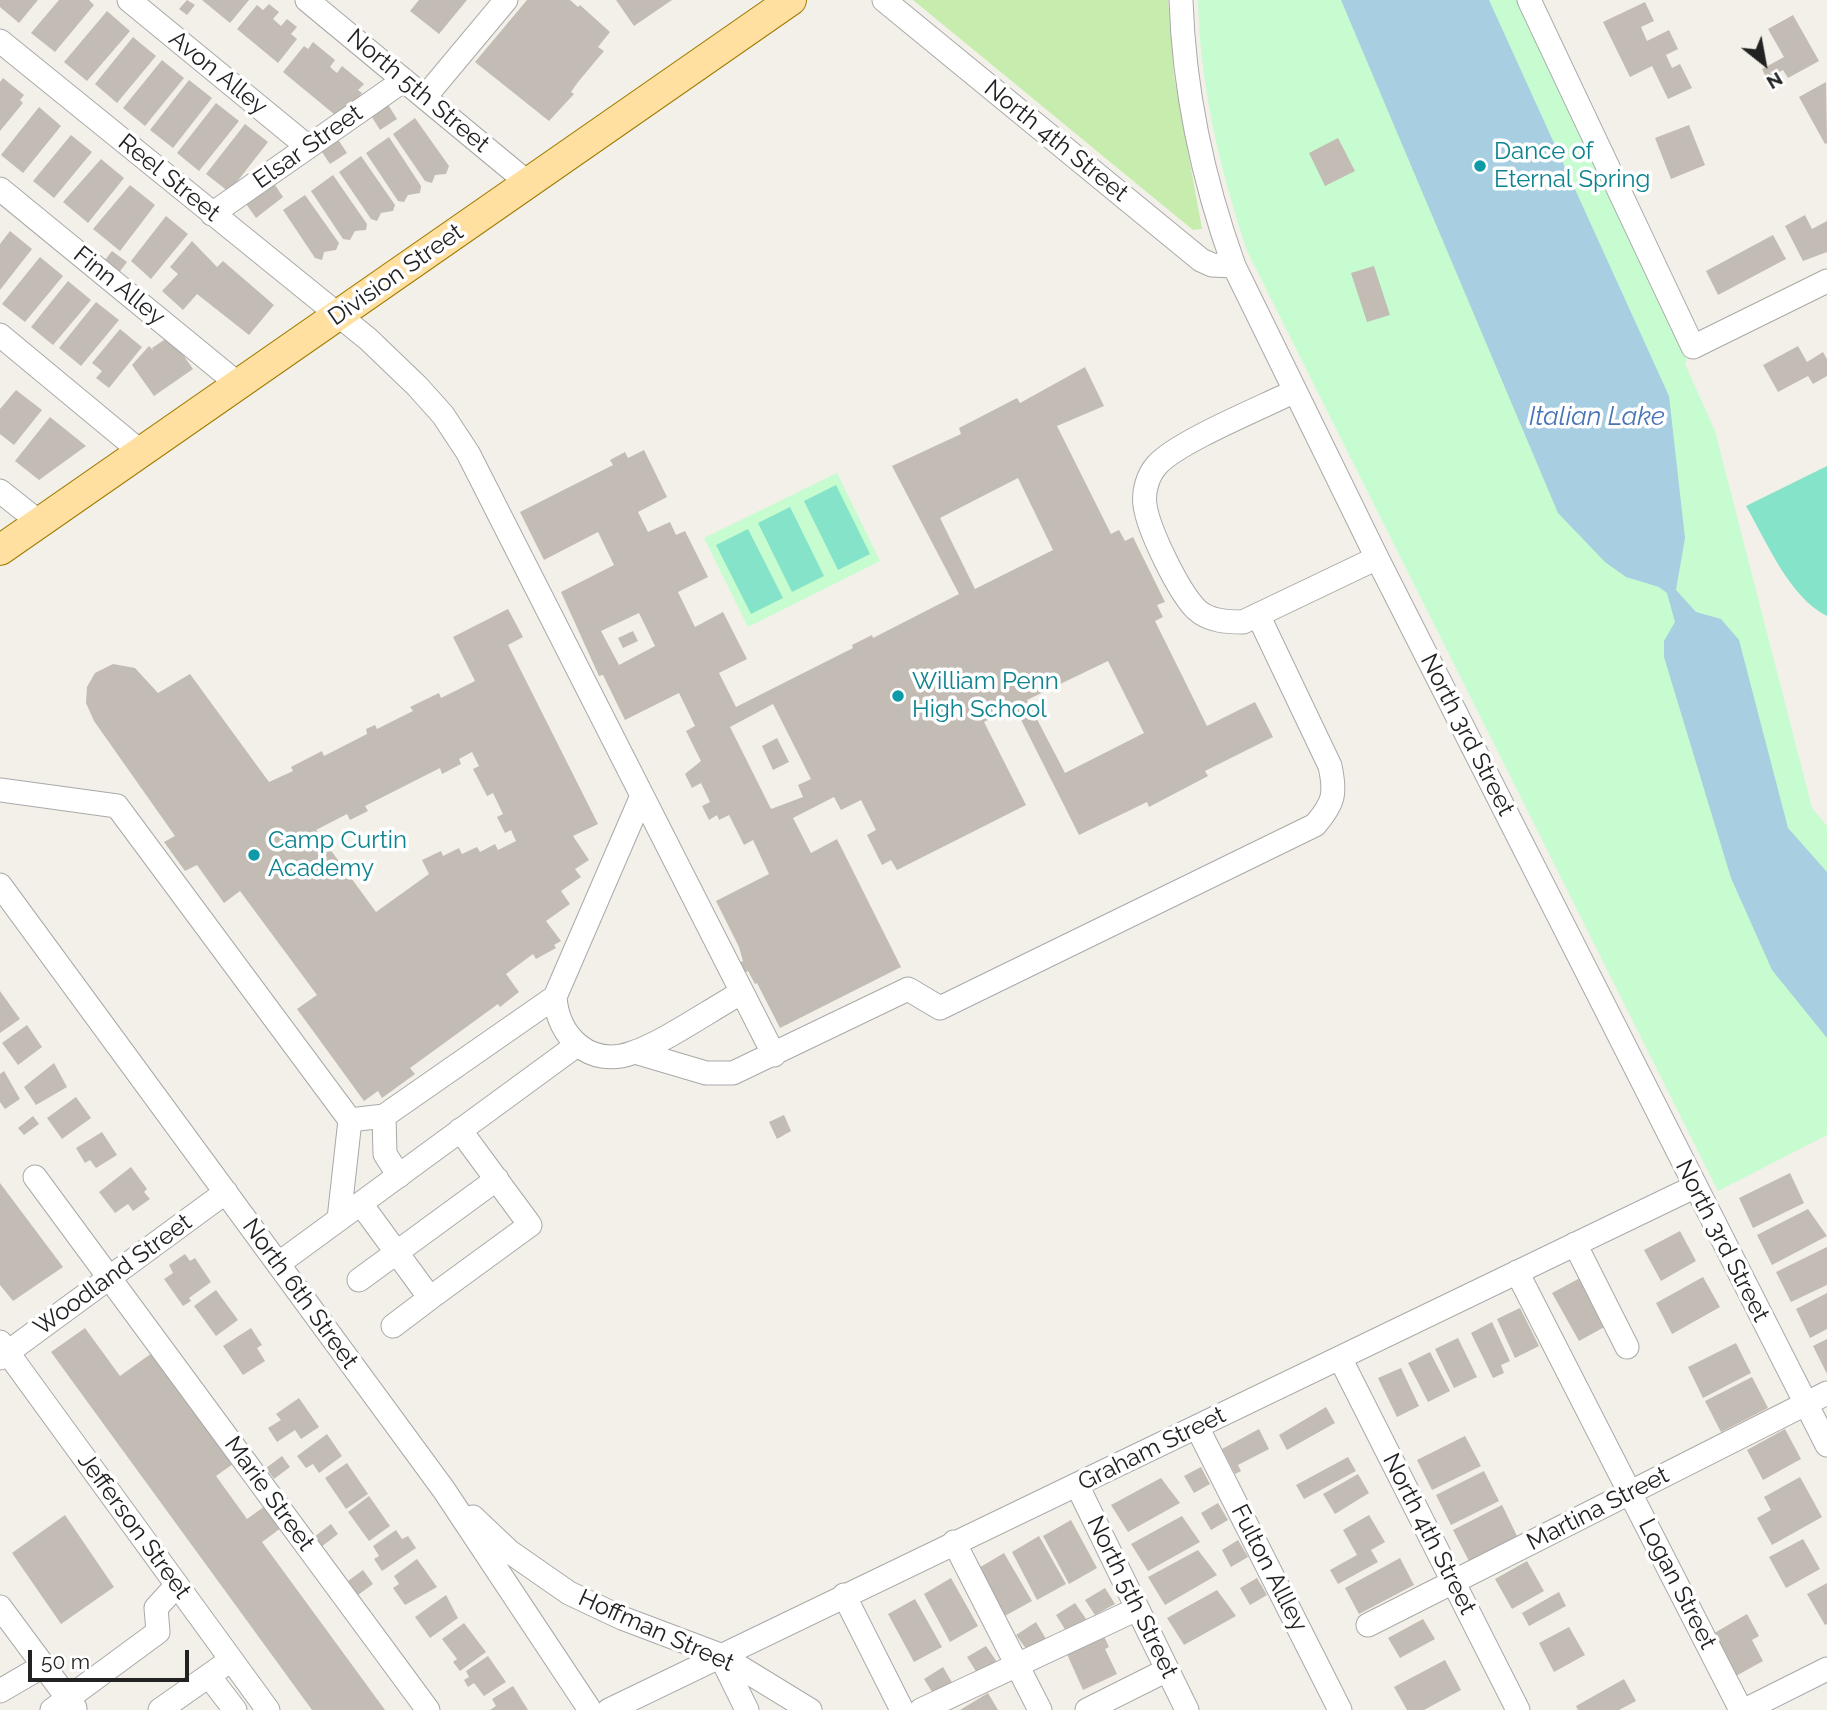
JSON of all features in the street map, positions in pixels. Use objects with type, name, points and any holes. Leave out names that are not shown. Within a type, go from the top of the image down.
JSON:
[{"type":"main road","name":"Division Street","points":[[0,550],[791,0]]},
{"type":"street","name":"Avon Alley","points":[[128,0],[308,147]]},
{"type":"street","name":"North 5th Street","points":[[307,0],[528,183]]},
{"type":"street","points":[[425,97],[506,0]]},
{"type":"street","name":"North 4th Street","points":[[884,0],[1201,260],[1212,265],[1234,267]]},
{"type":"street","name":"North 3rd Street","points":[[1181,0],[1182,41],[1197,142],[1216,217],[1234,267],[1377,558],[1827,1445]]},
{"type":"street","points":[[1529,0],[1693,347],[1827,281]]},
{"type":"street","name":"Reel Street","points":[[0,41],[338,315],[408,377],[456,434],[774,1055]]},
{"type":"street","name":"Elsar Street","points":[[212,214],[404,80]]},
{"type":"street","name":"Finn Alley","points":[[0,189],[238,384]]},
{"type":"street","points":[[0,335],[141,452]]},
{"type":"street","points":[[1295,391],[1165,458],[1156,467],[1146,486],[1147,517],[1188,598],[1198,611],[1225,622],[1243,622],[1259,618],[1377,558]]},
{"type":"street","points":[[0,491],[39,523]]},
{"type":"street","points":[[555,997],[561,1026],[577,1045],[602,1055],[635,1052],[689,1069],[720,1075],[748,1068],[908,989],[940,1008],[1315,825],[1328,809],[1335,789],[1330,765],[1259,618]]},
{"type":"street","points":[[0,790],[117,806],[350,1119],[339,1219]]},
{"type":"street","points":[[350,1119],[384,1116],[555,997],[641,798]]},
{"type":"street","name":"North 6th Street","points":[[0,885],[444,1490],[590,1710]]},
{"type":"street","points":[[635,1052],[741,993]]},
{"type":"street","points":[[278,1264],[577,1045]]},
{"type":"street","points":[[384,1116],[385,1154],[399,1175]]},
{"type":"street","points":[[393,1326],[530,1225],[460,1130]]},
{"type":"street","name":"Marie Street","points":[[35,1177],[428,1710]]},
{"type":"street","points":[[359,1280],[496,1180]]},
{"type":"street","name":"Graham Street","points":[[609,1710],[1694,1187]]},
{"type":"street","name":"Woodland Street","points":[[3,1350],[226,1192]]},
{"type":"street","points":[[361,1204],[430,1298]]},
{"type":"street","points":[[1575,1244],[1627,1348]]},
{"type":"street","name":"Logan Street","points":[[1517,1272],[1743,1710]]},
{"type":"street","name":"Jefferson Street","points":[[3,1350],[268,1710]]},
{"type":"street","name":"North 4th Street","points":[[1340,1358],[1517,1710]]},
{"type":"street","name":"Martina Street","points":[[1368,1625],[1827,1393]]},
{"type":"street","name":"Fulton Allley","points":[[1197,1427],[1340,1710]]},
{"type":"street","name":"North 5th Street","points":[[1077,1485],[1186,1710]]},
{"type":"street","name":"Hoffman Street","points":[[444,1490],[510,1552],[569,1593],[622,1618],[720,1655],[810,1710]]},
{"type":"street","points":[[954,1542],[1040,1710]]},
{"type":"street","points":[[0,1607],[43,1666],[65,1706],[158,1632],[156,1608],[177,1585]]},
{"type":"street","points":[[844,1595],[902,1710]]},
{"type":"street","points":[[921,1710],[1137,1609]]},
{"type":"street","points":[[720,1655],[747,1710]]},
{"type":"street","points":[[160,1710],[231,1660]]},
{"type":"street","points":[[0,1691],[43,1666]]},
{"type":"street","points":[[1743,1710],[1827,1669]]},
{"type":"street","points":[[1087,1710],[1167,1670]]},
{"type":"street","points":[[209,1676],[234,1710]]},
{"type":"green space","points":[[913,0],[1168,0],[1174,75],[1202,229],[1193,230]]},
{"type":"green space","points":[[1198,0],[1519,0],[1689,350],[1685,364],[1715,431],[1812,808],[1827,826],[1827,1135],[1718,1191],[1247,251],[1213,127],[1203,64]]},
{"type":"green space","points":[[1827,466],[1827,616],[1801,596],[1790,582],[1746,506]]},
{"type":"green space","points":[[837,473],[880,561],[748,627],[704,538]]},
{"type":"green space","points":[[836,485],[870,554],[838,570],[804,501]]},
{"type":"green space","points":[[790,507],[824,576],[792,592],[758,523]]},
{"type":"green space","points":[[748,529],[783,598],[751,614],[716,545]]},
{"type":"water","name":"Italian Lake","points":[[1341,0],[1489,0],[1669,396],[1685,538],[1676,590],[1696,612],[1721,619],[1739,640],[1788,828],[1827,872],[1827,1038],[1772,970],[1731,878],[1664,657],[1664,641],[1675,622],[1667,593],[1659,587],[1626,577],[1605,562],[1558,513]]},
{"type":"building","points":[[0,0],[38,0],[19,23],[0,7]]},
{"type":"building","points":[[59,0],[89,0],[94,5],[55,52],[31,33]]},
{"type":"building","points":[[187,0],[195,5],[187,15],[179,9]]},
{"type":"building","points":[[202,0],[249,0],[230,23]]},
{"type":"building","points":[[419,0],[467,0],[439,34],[410,11]]},
{"type":"building","points":[[527,0],[570,0],[578,7],[580,5],[610,32],[598,47],[604,51],[571,92],[574,94],[549,121],[475,62]]},
{"type":"building","points":[[616,0],[672,0],[634,26]]},
{"type":"building","points":[[1645,2],[1654,21],[1641,27],[1647,41],[1669,30],[1678,49],[1666,55],[1672,68],[1680,64],[1692,88],[1668,99],[1652,66],[1630,77],[1603,22]]},
{"type":"building","points":[[269,4],[279,12],[273,19],[281,26],[287,19],[297,27],[291,34],[297,39],[278,63],[237,29],[257,5],[263,10]]},
{"type":"building","points":[[107,11],[130,31],[87,81],[64,62]]},
{"type":"building","points":[[1793,15],[1819,61],[1788,78],[1783,70],[1767,79],[1762,69],[1784,57],[1768,29]]},
{"type":"building","points":[[133,37],[156,56],[117,103],[95,84]]},
{"type":"building","points":[[313,42],[335,60],[330,67],[337,73],[342,66],[364,84],[358,90],[362,93],[340,119],[283,72],[304,46],[308,49]]},
{"type":"building","points":[[162,60],[184,78],[145,126],[123,108]]},
{"type":"building","points":[[3,78],[24,95],[20,100],[23,103],[0,131],[0,82]]},
{"type":"building","points":[[189,80],[212,98],[173,148],[150,130]]},
{"type":"building","points":[[1826,82],[1827,143],[1825,144],[1799,97]]},
{"type":"building","points":[[216,103],[239,121],[199,171],[177,153]]},
{"type":"building","points":[[387,103],[397,119],[380,130],[370,114]]},
{"type":"building","points":[[39,107],[61,126],[23,173],[1,155]]},
{"type":"building","points":[[415,118],[449,166],[446,174],[435,175],[432,183],[425,181],[393,134]]},
{"type":"building","points":[[245,124],[268,142],[229,192],[206,174]]},
{"type":"building","points":[[1689,125],[1705,165],[1671,179],[1655,138]]},
{"type":"building","points":[[71,135],[92,152],[54,198],[33,181]]},
{"type":"building","points":[[389,137],[421,186],[420,193],[408,195],[404,202],[398,201],[366,153]]},
{"type":"building","points":[[337,138],[347,153],[330,164],[320,149]]},
{"type":"building","points":[[1338,138],[1355,171],[1325,186],[1309,153]]},
{"type":"building","points":[[361,156],[395,205],[393,211],[381,213],[377,221],[371,219],[339,172]]},
{"type":"building","points":[[101,159],[124,178],[88,223],[63,202]]},
{"type":"building","points":[[333,175],[367,224],[366,230],[355,231],[350,240],[343,239],[311,191]]},
{"type":"building","points":[[273,182],[283,197],[256,218],[244,201]]},
{"type":"building","points":[[130,185],[155,205],[120,251],[93,229]]},
{"type":"building","points":[[305,195],[339,243],[336,250],[324,252],[322,260],[315,258],[283,210]]},
{"type":"building","points":[[1805,215],[1812,229],[1827,221],[1827,252],[1803,261],[1785,226]]},
{"type":"building","points":[[166,216],[188,234],[151,279],[131,261]]},
{"type":"building","points":[[10,231],[32,249],[0,290],[0,244]]},
{"type":"building","points":[[1773,235],[1786,259],[1718,295],[1706,271]]},
{"type":"building","points":[[192,241],[217,267],[223,261],[274,305],[249,335],[197,294],[183,310],[162,291],[178,274],[170,267]]},
{"type":"building","points":[[112,251],[127,262],[115,278],[101,265]]},
{"type":"building","points":[[40,257],[63,276],[25,322],[2,304]]},
{"type":"building","points":[[1374,266],[1390,315],[1367,322],[1351,273]]},
{"type":"building","points":[[68,281],[91,300],[53,345],[31,327]]},
{"type":"building","points":[[96,302],[119,320],[81,366],[59,348]]},
{"type":"building","points":[[120,329],[142,347],[109,388],[96,378],[102,371],[92,363]]},
{"type":"building","points":[[170,336],[193,369],[154,396],[132,365],[149,346],[154,351],[152,348]]},
{"type":"building","points":[[1798,346],[1807,362],[1823,352],[1827,359],[1827,376],[1813,384],[1808,376],[1778,392],[1763,365]]},
{"type":"building","name":"William Penn High School","points":[[1085,367],[1104,406],[1057,426],[1111,534],[1119,530],[1125,541],[1133,537],[1165,602],[1157,605],[1163,617],[1155,621],[1207,726],[1255,702],[1273,737],[1205,771],[1208,776],[1149,807],[1147,802],[1079,835],[1014,706],[984,722],[1026,805],[897,870],[891,860],[882,865],[867,835],[876,830],[861,800],[841,810],[834,797],[793,818],[811,853],[837,839],[901,967],[780,1028],[748,971],[740,975],[735,964],[743,961],[739,947],[716,901],[769,874],[753,840],[744,845],[729,815],[719,820],[717,815],[709,820],[702,806],[710,802],[701,783],[692,788],[685,774],[701,761],[686,731],[695,726],[679,693],[625,720],[603,675],[599,676],[561,592],[614,565],[598,532],[544,560],[520,512],[613,465],[610,460],[625,452],[628,458],[644,450],[667,497],[638,512],[648,532],[670,522],[676,535],[685,531],[708,577],[678,592],[695,627],[723,612],[747,659],[719,673],[736,707],[853,648],[852,645],[872,635],[873,638],[959,594],[892,466],[961,434],[959,428],[1017,398],[1020,403]],"holes":[[[1018,478],[1053,550],[975,589],[940,518]],[[639,613],[655,646],[619,665],[601,631]],[[1108,661],[1144,733],[1065,773],[1027,700]],[[773,704],[811,779],[798,785],[803,797],[771,809],[730,727]]]},
{"type":"building","points":[[16,390],[42,410],[14,445],[0,434],[0,409]]},
{"type":"building","points":[[50,417],[86,446],[39,480],[15,461]]},
{"type":"building","name":"Camp Curtin Academy","points":[[508,609],[523,637],[508,645],[598,824],[573,836],[589,860],[575,869],[581,877],[561,891],[570,904],[546,921],[561,941],[554,945],[556,948],[536,959],[533,954],[506,974],[519,992],[500,1007],[498,1004],[410,1068],[415,1074],[382,1098],[378,1091],[364,1101],[297,1009],[317,995],[240,891],[224,903],[197,865],[185,871],[164,842],[175,836],[94,721],[86,703],[87,687],[95,673],[113,664],[135,668],[158,693],[190,674],[269,782],[293,771],[291,767],[322,751],[324,756],[367,734],[366,729],[375,725],[377,729],[413,711],[410,707],[439,693],[441,698],[475,681],[453,637]],"holes":[[[472,752],[479,766],[473,769],[487,796],[493,793],[503,814],[497,817],[505,833],[511,830],[516,841],[498,850],[495,844],[480,852],[477,847],[462,854],[459,848],[443,856],[441,851],[422,860],[429,874],[376,912],[316,830],[347,814],[350,820],[368,811],[365,806],[440,768],[442,774],[461,764],[459,759]]]},
{"type":"building","points":[[633,631],[638,641],[623,648],[618,638]]},
{"type":"building","points":[[777,738],[789,762],[773,770],[762,746]]},
{"type":"building","points":[[0,991],[20,1019],[0,1033]]},
{"type":"building","points":[[27,1025],[42,1047],[18,1065],[2,1043]]},
{"type":"building","points":[[54,1063],[67,1087],[36,1105],[24,1087]]},
{"type":"building","points":[[4,1071],[20,1099],[5,1109],[0,1102],[0,1074]]},
{"type":"building","points":[[76,1097],[91,1118],[62,1139],[47,1118]]},
{"type":"building","points":[[784,1115],[791,1131],[777,1139],[769,1122]]},
{"type":"building","points":[[33,1116],[39,1124],[24,1135],[18,1128]]},
{"type":"building","points":[[102,1132],[117,1155],[96,1168],[90,1160],[85,1163],[76,1148]]},
{"type":"building","points":[[131,1167],[147,1189],[144,1192],[150,1199],[133,1211],[128,1204],[115,1213],[99,1192]]},
{"type":"building","points":[[1790,1173],[1804,1203],[1753,1228],[1739,1198]]},
{"type":"building","points":[[0,1183],[63,1267],[13,1301],[0,1285]]},
{"type":"building","points":[[1808,1209],[1827,1236],[1772,1265],[1757,1235]]},
{"type":"building","points":[[1680,1231],[1696,1261],[1661,1281],[1644,1250]]},
{"type":"building","points":[[1827,1247],[1827,1285],[1791,1302],[1776,1272]]},
{"type":"building","points":[[185,1254],[190,1261],[195,1258],[211,1282],[189,1298],[191,1301],[183,1306],[164,1279],[173,1273],[169,1265]]},
{"type":"building","points":[[1582,1277],[1608,1325],[1579,1341],[1552,1293]]},
{"type":"building","points":[[1703,1277],[1720,1307],[1672,1334],[1656,1303]]},
{"type":"building","points":[[216,1290],[238,1320],[216,1336],[194,1306]]},
{"type":"building","points":[[1827,1293],[1827,1329],[1810,1338],[1796,1309]]},
{"type":"building","points":[[1520,1308],[1539,1346],[1515,1358],[1497,1319]]},
{"type":"building","points":[[1492,1322],[1510,1361],[1501,1365],[1504,1373],[1493,1378],[1471,1333]]},
{"type":"building","points":[[85,1328],[120,1376],[152,1353],[233,1464],[216,1476],[247,1519],[265,1506],[281,1528],[262,1542],[385,1710],[312,1710],[51,1352]]},
{"type":"building","points":[[251,1328],[262,1345],[257,1348],[265,1361],[243,1375],[223,1346]]},
{"type":"building","points":[[1458,1338],[1477,1377],[1454,1388],[1435,1349]]},
{"type":"building","points":[[1827,1339],[1827,1374],[1813,1346]]},
{"type":"building","points":[[1736,1343],[1751,1373],[1703,1398],[1688,1367]]},
{"type":"building","points":[[1430,1352],[1450,1391],[1428,1402],[1408,1363]]},
{"type":"building","points":[[1401,1368],[1419,1406],[1397,1417],[1378,1378]]},
{"type":"building","points":[[1752,1377],[1768,1408],[1721,1432],[1705,1401]]},
{"type":"building","points":[[299,1398],[319,1427],[301,1439],[295,1430],[277,1442],[268,1428],[281,1420],[276,1414]]},
{"type":"building","points":[[1326,1407],[1335,1423],[1287,1450],[1279,1435]]},
{"type":"building","points":[[1259,1429],[1269,1449],[1238,1465],[1241,1471],[1235,1474],[1222,1449]]},
{"type":"building","points":[[1785,1429],[1801,1459],[1763,1480],[1747,1450]]},
{"type":"building","points":[[327,1434],[342,1456],[319,1473],[313,1464],[306,1468],[297,1456]]},
{"type":"building","points":[[1465,1436],[1481,1466],[1432,1490],[1417,1460]]},
{"type":"building","points":[[282,1456],[290,1467],[274,1479],[266,1468]]},
{"type":"building","points":[[1348,1457],[1356,1471],[1304,1499],[1296,1485]]},
{"type":"building","points":[[347,1463],[368,1494],[346,1509],[325,1478]]},
{"type":"building","points":[[1201,1467],[1210,1484],[1194,1493],[1184,1476]]},
{"type":"building","points":[[1484,1471],[1499,1501],[1451,1525],[1436,1495]]},
{"type":"building","points":[[1358,1474],[1369,1493],[1335,1514],[1323,1494]]},
{"type":"building","points":[[1800,1477],[1822,1517],[1772,1545],[1757,1518],[1771,1510],[1764,1497]]},
{"type":"building","points":[[1161,1478],[1180,1503],[1128,1532],[1111,1505]]},
{"type":"building","points":[[369,1496],[390,1526],[369,1541],[348,1512]]},
{"type":"building","points":[[1218,1503],[1228,1520],[1211,1530],[1201,1513]]},
{"type":"building","points":[[1502,1505],[1517,1536],[1469,1561],[1453,1530]]},
{"type":"building","points":[[65,1515],[114,1587],[61,1624],[12,1553]]},
{"type":"building","points":[[1369,1515],[1385,1542],[1371,1550],[1378,1562],[1338,1584],[1330,1570],[1357,1555],[1343,1530]]},
{"type":"building","points":[[1182,1516],[1200,1542],[1148,1571],[1131,1544]]},
{"type":"building","points":[[1071,1520],[1097,1568],[1069,1584],[1043,1536]]},
{"type":"building","points":[[331,1524],[338,1534],[321,1547],[314,1537]]},
{"type":"building","points":[[396,1530],[402,1539],[408,1536],[416,1548],[382,1571],[374,1559],[379,1556],[373,1546]]},
{"type":"building","points":[[1039,1536],[1066,1584],[1037,1600],[1012,1552]]},
{"type":"building","points":[[1803,1539],[1820,1569],[1786,1588],[1769,1557]]},
{"type":"building","points":[[1238,1540],[1248,1557],[1231,1567],[1222,1550]]},
{"type":"building","points":[[1198,1550],[1217,1575],[1165,1605],[1148,1577]]},
{"type":"building","points":[[1004,1553],[1032,1601],[1003,1617],[977,1569]]},
{"type":"building","points":[[1400,1558],[1414,1585],[1359,1614],[1345,1588]]},
{"type":"building","points":[[417,1559],[437,1587],[405,1605],[393,1588],[399,1584],[394,1576]]},
{"type":"building","points":[[1527,1561],[1544,1591],[1512,1609],[1495,1579]]},
{"type":"building","points":[[363,1570],[373,1584],[358,1595],[348,1581]]},
{"type":"building","points":[[951,1578],[978,1626],[950,1642],[924,1594]]},
{"type":"building","points":[[1257,1578],[1267,1595],[1250,1605],[1240,1588]]},
{"type":"building","points":[[1827,1583],[1827,1624],[1825,1625],[1807,1594]]},
{"type":"building","points":[[1105,1588],[1115,1604],[1095,1615],[1085,1600]]},
{"type":"building","points":[[1217,1590],[1236,1616],[1184,1645],[1167,1618]]},
{"type":"building","points":[[1559,1592],[1566,1606],[1529,1626],[1522,1613]]},
{"type":"building","points":[[446,1595],[458,1618],[430,1638],[415,1617]]},
{"type":"building","points":[[915,1599],[942,1647],[914,1662],[888,1614]]},
{"type":"building","points":[[1075,1603],[1086,1619],[1066,1631],[1056,1615]]},
{"type":"building","points":[[1747,1614],[1759,1636],[1752,1640],[1763,1661],[1734,1677],[1711,1635]]},
{"type":"building","points":[[1423,1619],[1435,1639],[1400,1658],[1388,1638]]},
{"type":"building","points":[[1036,1622],[1046,1639],[1027,1650],[1016,1635]]},
{"type":"building","points":[[464,1623],[486,1652],[460,1671],[453,1662],[457,1659],[442,1639]]},
{"type":"building","points":[[1569,1627],[1585,1655],[1554,1672],[1539,1643]]},
{"type":"building","points":[[1103,1634],[1109,1647],[1105,1649],[1117,1674],[1083,1690],[1066,1652]]},
{"type":"building","points":[[986,1646],[997,1662],[977,1673],[967,1657]]},
{"type":"building","points":[[488,1656],[506,1682],[484,1696],[474,1683],[468,1687],[464,1680],[469,1677],[466,1671]]},
{"type":"building","points":[[1445,1660],[1461,1690],[1424,1710],[1407,1710],[1394,1687]]},
{"type":"building","points":[[943,1667],[953,1684],[934,1695],[924,1679]]},
{"type":"building","points":[[1624,1679],[1636,1701],[1619,1710],[1578,1710],[1576,1706]]},
{"type":"building","points":[[513,1686],[528,1710],[490,1710],[496,1706],[492,1699]]},
{"type":"building","points":[[988,1693],[998,1710],[960,1710]]},
{"type":"place","name":"Dance of Eternal Spring","points":[[1480,166]]},
{"type":"place","name":"William Penn High School","points":[[898,696]]},
{"type":"place","name":"Camp Curtin Academy","points":[[254,855]]}]
